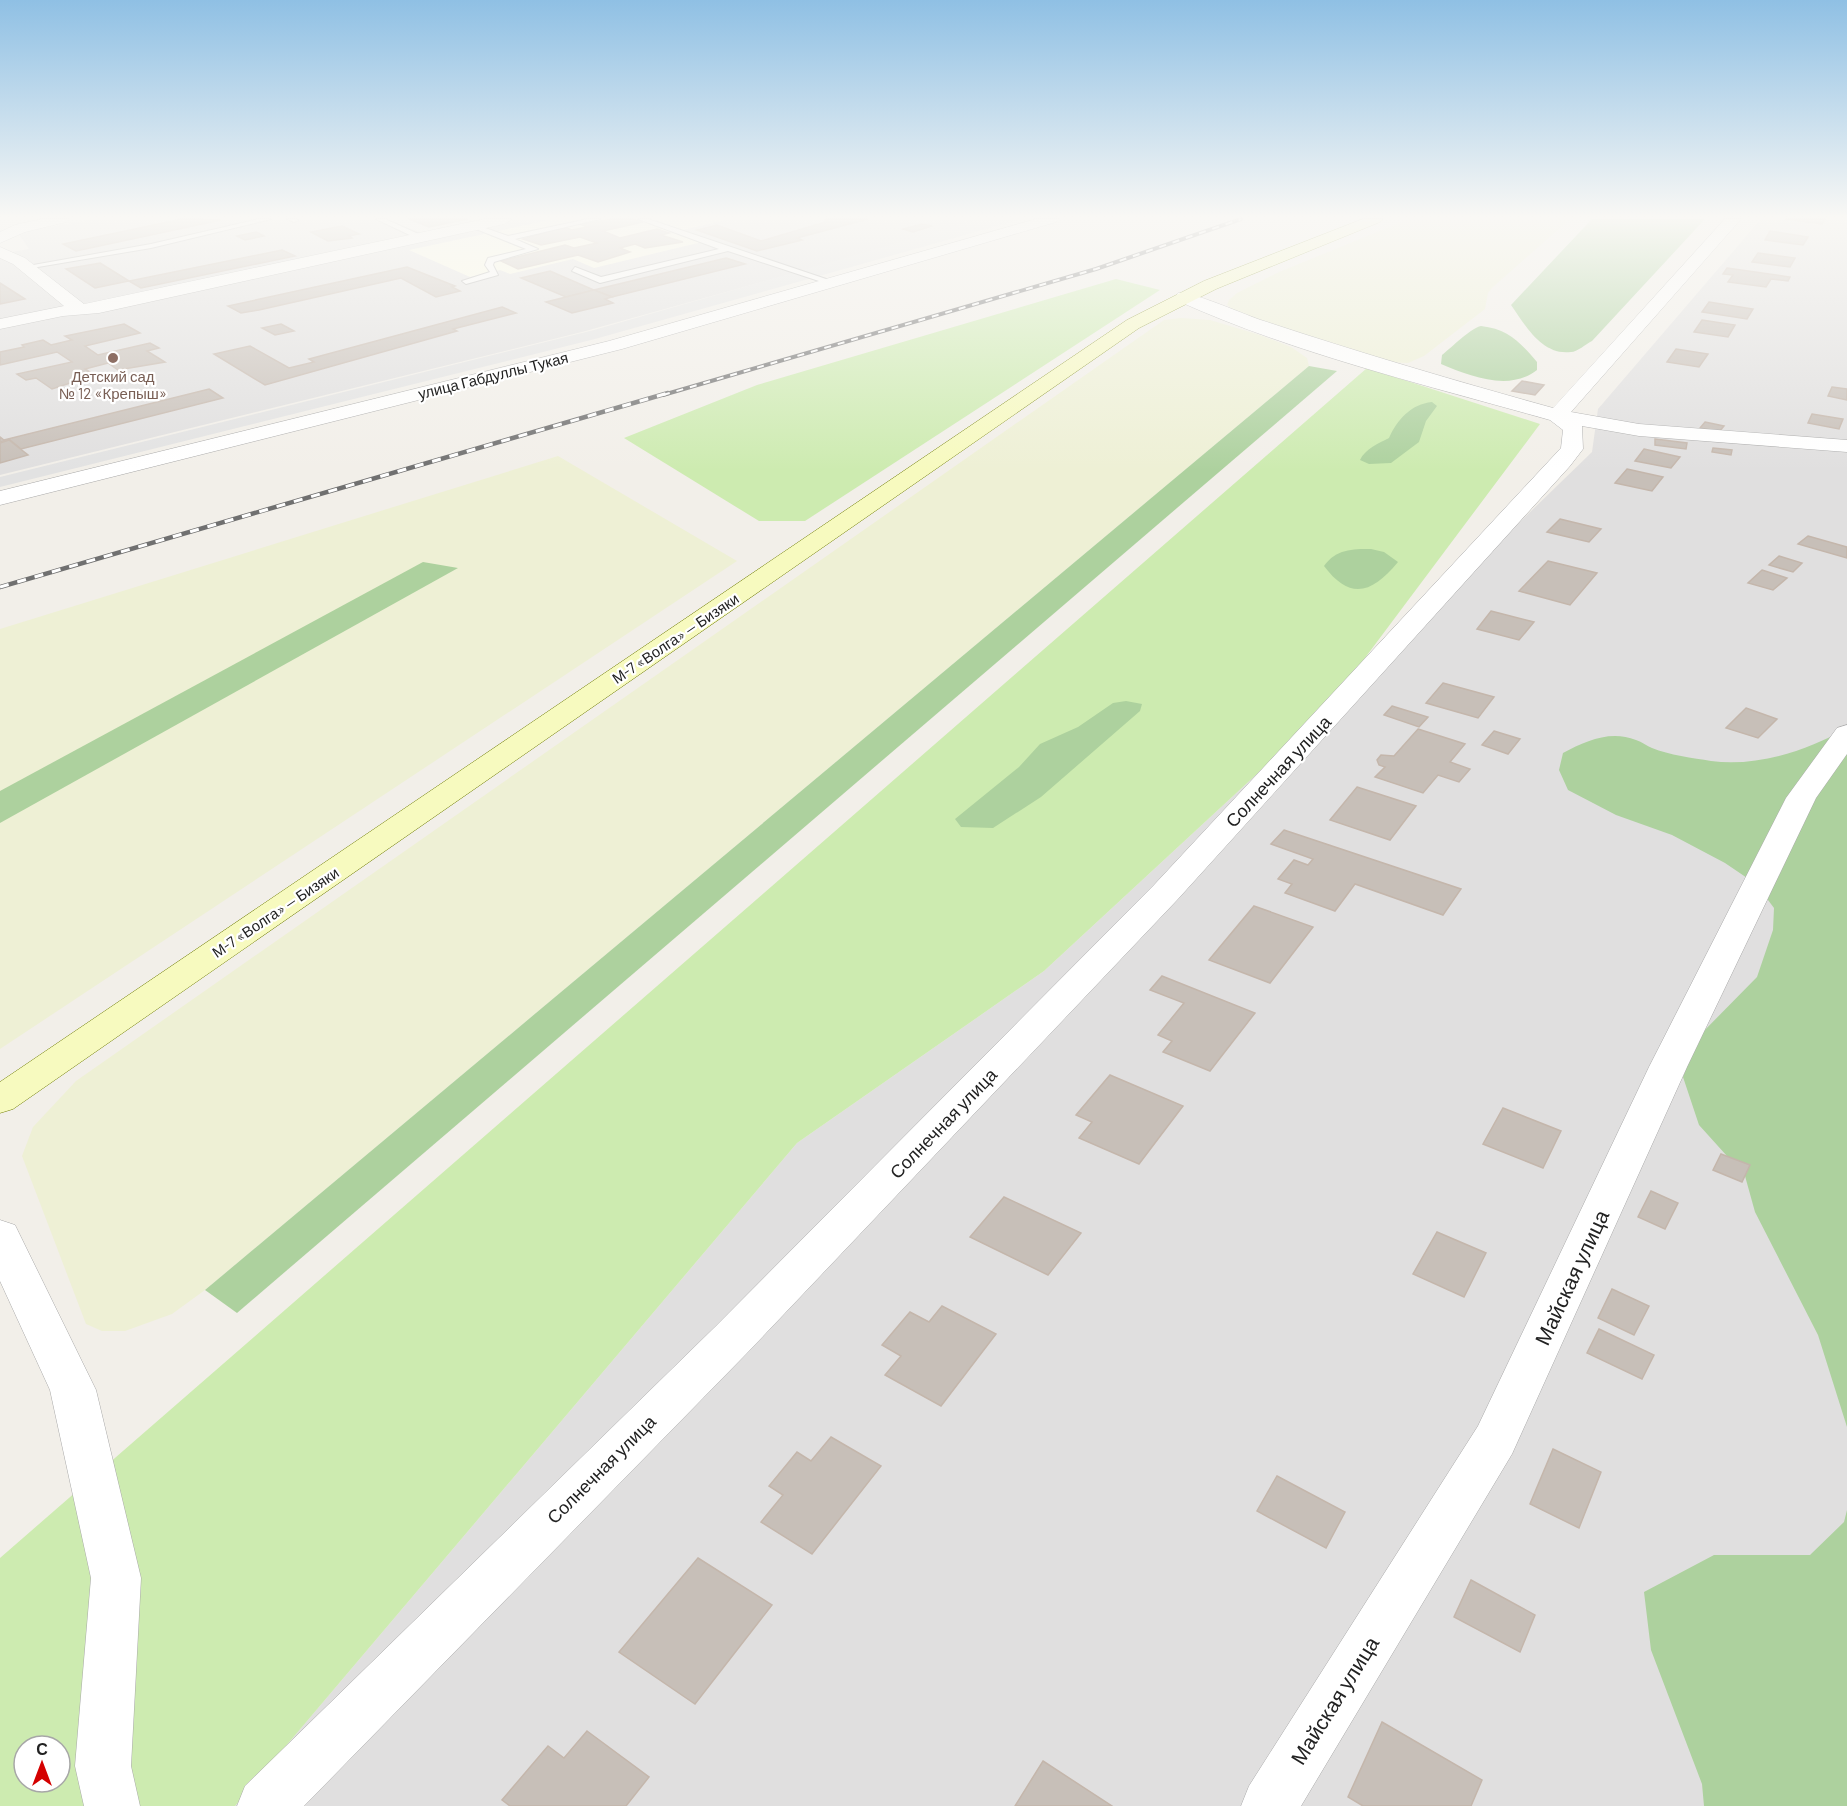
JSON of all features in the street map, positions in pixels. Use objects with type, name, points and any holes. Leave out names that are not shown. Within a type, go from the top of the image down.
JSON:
[{"type":"main road","name":"М-7 «Волга» — Бизяки","points":[[0,1100],[1133,324],[1172,303]]},
{"type":"street","points":[[72,303],[79,309]]},
{"type":"street","points":[[0,324],[121,303]]},
{"type":"street","name":"улица Габдуллы Тукая","points":[[0,498],[615,345],[758,303]]},
{"type":"street","points":[[1198,303],[1220,313],[1375,364],[1557,416],[1639,430],[1847,446]]},
{"type":"street","points":[[1557,416],[1658,303]]},
{"type":"street","name":"Солнечная улица","points":[[265,1806],[732,1340],[1166,892],[1572,449],[1573,428],[1557,416]]},
{"type":"street","name":"Майская улица","points":[[1269,1806],[1495,1440],[1668,1067],[1801,798],[1847,734]]},
{"type":"street","points":[[0,1236],[73,1390],[116,1578],[103,1766],[112,1806]]},
{"type":"shaded area","points":[[0,303],[685,303],[582,332],[0,475]]},
{"type":"shaded area","points":[[687,303],[722,303],[595,339],[0,487],[0,477],[594,330]]},
{"type":"shaded area","points":[[1486,303],[1485,309],[1424,356],[1408,363],[1388,362],[1238,314],[1227,305]]},
{"type":"shaded area","points":[[1689,303],[1847,303],[1847,1806],[235,1806],[797,1143],[1044,971],[1326,710],[1592,452],[1598,409]]},
{"type":"shaded area","points":[[1181,318],[1210,320],[1260,335],[1291,347],[1307,358],[1309,366],[205,1290],[172,1314],[125,1331],[102,1331],[86,1324],[22,1156],[33,1127],[76,1081],[1164,320]]},
{"type":"shaded area","points":[[558,456],[737,561],[0,1049],[0,629]]},
{"type":"green space","points":[[1034,303],[1140,303],[805,521],[759,521],[624,438],[757,385]]},
{"type":"green space","points":[[1627,303],[1592,341],[1573,352],[1561,352],[1543,344],[1511,305]]},
{"type":"green space","points":[[1481,326],[1499,330],[1513,338],[1537,362],[1537,370],[1526,377],[1502,381],[1477,377],[1441,364],[1442,355],[1467,334]]},
{"type":"green space","points":[[1309,366],[1337,371],[237,1313],[205,1290]]},
{"type":"green space","points":[[1367,368],[1540,424],[1326,710],[1044,971],[797,1143],[235,1806],[0,1806],[0,1558]]},
{"type":"green space","points":[[1432,402],[1437,406],[1426,421],[1419,442],[1391,463],[1369,464],[1360,460],[1369,450],[1389,438],[1396,425],[1406,414],[1424,403]]},
{"type":"green space","points":[[1371,549],[1384,552],[1398,562],[1371,586],[1362,589],[1343,585],[1324,566],[1339,553]]},
{"type":"green space","points":[[423,562],[458,568],[0,823],[0,791]]},
{"type":"green space","points":[[1126,701],[1142,704],[1140,711],[1041,797],[993,828],[961,827],[955,819],[1019,767],[1040,744],[1078,727],[1113,703]]},
{"type":"green space","points":[[1847,728],[1847,1427],[1818,1335],[1755,1212],[1745,1176],[1699,1125],[1683,1077],[1697,1038],[1757,977],[1773,930],[1774,908],[1756,884],[1725,863],[1672,835],[1616,815],[1568,790],[1559,770],[1563,753],[1598,738],[1626,737],[1673,754],[1711,761],[1746,762],[1799,750]]},
{"type":"green space","points":[[1847,1510],[1847,1806],[1704,1806],[1702,1784],[1651,1650],[1644,1592],[1714,1555],[1810,1555],[1844,1522]]},
{"type":"building","points":[[240,303],[289,303],[241,313],[228,306]]},
{"type":"building","points":[[549,303],[612,303],[572,313]]},
{"type":"building","points":[[1708,303],[1753,309],[1747,319],[1702,312]]},
{"type":"building","points":[[502,307],[516,313],[453,329],[457,331],[265,385],[214,354],[250,346],[289,368],[314,362],[309,359]]},
{"type":"building","points":[[1702,320],[1735,325],[1728,337],[1694,332]]},
{"type":"building","name":"Детский сад № 12 «Крепыш»","points":[[124,324],[140,333],[85,346],[98,355],[150,343],[159,348],[147,351],[165,362],[118,370],[108,363],[85,369],[95,375],[52,389],[36,378],[26,380],[17,374],[72,362],[57,352],[0,365],[0,352],[43,340],[51,345],[72,340],[65,336]]},
{"type":"building","points":[[281,324],[294,331],[275,335],[262,328]]},
{"type":"building","points":[[1676,349],[1708,354],[1699,367],[1667,362]]},
{"type":"building","points":[[1522,381],[1544,385],[1535,395],[1512,391]]},
{"type":"building","points":[[1832,387],[1847,389],[1847,400],[1828,396]]},
{"type":"building","points":[[209,389],[223,398],[21,449],[9,439],[0,442],[0,437],[4,440]]},
{"type":"building","points":[[1812,414],[1843,419],[1839,429],[1808,423]]},
{"type":"building","points":[[1705,422],[1724,426],[1719,432],[1700,428]]},
{"type":"building","points":[[1655,439],[1687,443],[1686,449],[1655,445]]},
{"type":"building","points":[[9,440],[28,455],[0,463],[0,443]]},
{"type":"building","points":[[1713,448],[1732,450],[1731,455],[1712,452]]},
{"type":"building","points":[[1644,449],[1680,457],[1671,468],[1635,461]]},
{"type":"building","points":[[1627,469],[1663,477],[1652,491],[1615,483]]},
{"type":"building","points":[[1560,519],[1601,529],[1589,542],[1547,532]]},
{"type":"building","points":[[1808,536],[1847,547],[1847,558],[1798,544]]},
{"type":"building","points":[[1779,556],[1802,563],[1793,572],[1769,565]]},
{"type":"building","points":[[1548,561],[1597,573],[1570,605],[1519,591]]},
{"type":"building","points":[[1762,570],[1787,578],[1773,590],[1748,583]]},
{"type":"building","points":[[1491,611],[1534,622],[1519,640],[1477,629]]},
{"type":"building","points":[[1443,683],[1494,697],[1478,718],[1426,703]]},
{"type":"building","points":[[1392,706],[1428,717],[1419,727],[1384,715]]},
{"type":"building","points":[[1746,708],[1777,719],[1758,738],[1726,728]]},
{"type":"building","points":[[1418,729],[1465,744],[1450,762],[1470,769],[1459,782],[1438,775],[1423,793],[1375,777],[1385,767],[1379,765],[1377,760],[1381,755],[1394,756]]},
{"type":"building","points":[[1494,731],[1520,739],[1508,754],[1482,745]]},
{"type":"building","points":[[1357,787],[1416,806],[1390,840],[1330,820]]},
{"type":"building","points":[[1284,830],[1461,889],[1443,915],[1355,884],[1335,911],[1285,893],[1292,884],[1278,879],[1294,860],[1308,865],[1313,859],[1271,844]]},
{"type":"building","points":[[1254,906],[1313,927],[1270,983],[1209,960]]},
{"type":"building","points":[[1162,976],[1255,1013],[1210,1071],[1163,1052],[1172,1041],[1158,1035],[1184,1003],[1150,990]]},
{"type":"building","points":[[1110,1075],[1183,1106],[1139,1164],[1079,1138],[1092,1122],[1076,1115]]},
{"type":"building","points":[[1503,1108],[1561,1131],[1543,1168],[1483,1144]]},
{"type":"building","points":[[1721,1154],[1750,1165],[1742,1182],[1713,1170]]},
{"type":"building","points":[[1651,1191],[1678,1203],[1665,1229],[1638,1217]]},
{"type":"building","points":[[1004,1197],[1081,1233],[1048,1275],[970,1237]]},
{"type":"building","points":[[1437,1232],[1486,1253],[1464,1297],[1413,1274]]},
{"type":"building","points":[[1612,1289],[1649,1306],[1634,1335],[1598,1318]]},
{"type":"building","points":[[942,1306],[996,1334],[941,1406],[885,1375],[901,1356],[882,1345],[910,1312],[929,1322]]},
{"type":"building","points":[[1599,1329],[1654,1355],[1642,1379],[1587,1353]]},
{"type":"building","points":[[831,1437],[881,1466],[812,1554],[761,1522],[783,1495],[769,1486],[797,1452],[811,1461]]},
{"type":"building","points":[[1553,1449],[1601,1472],[1579,1528],[1530,1504]]},
{"type":"building","points":[[1277,1476],[1345,1512],[1326,1548],[1257,1511]]},
{"type":"building","points":[[698,1558],[772,1605],[695,1704],[619,1652]]},
{"type":"building","points":[[1471,1580],[1535,1615],[1520,1652],[1454,1617]]},
{"type":"building","points":[[1382,1722],[1482,1780],[1471,1806],[1363,1806],[1348,1797]]},
{"type":"building","points":[[587,1731],[649,1777],[626,1806],[510,1806],[502,1800],[548,1746],[564,1758]]},
{"type":"building","points":[[1043,1761],[1112,1806],[1015,1806]]},
{"type":"railway","points":[[663,395],[978,303]]},
{"type":"railway","points":[[0,587],[668,393]]},
{"type":"place","name":"Детский сад № 12 «Крепыш»","points":[[113,358]]}]
